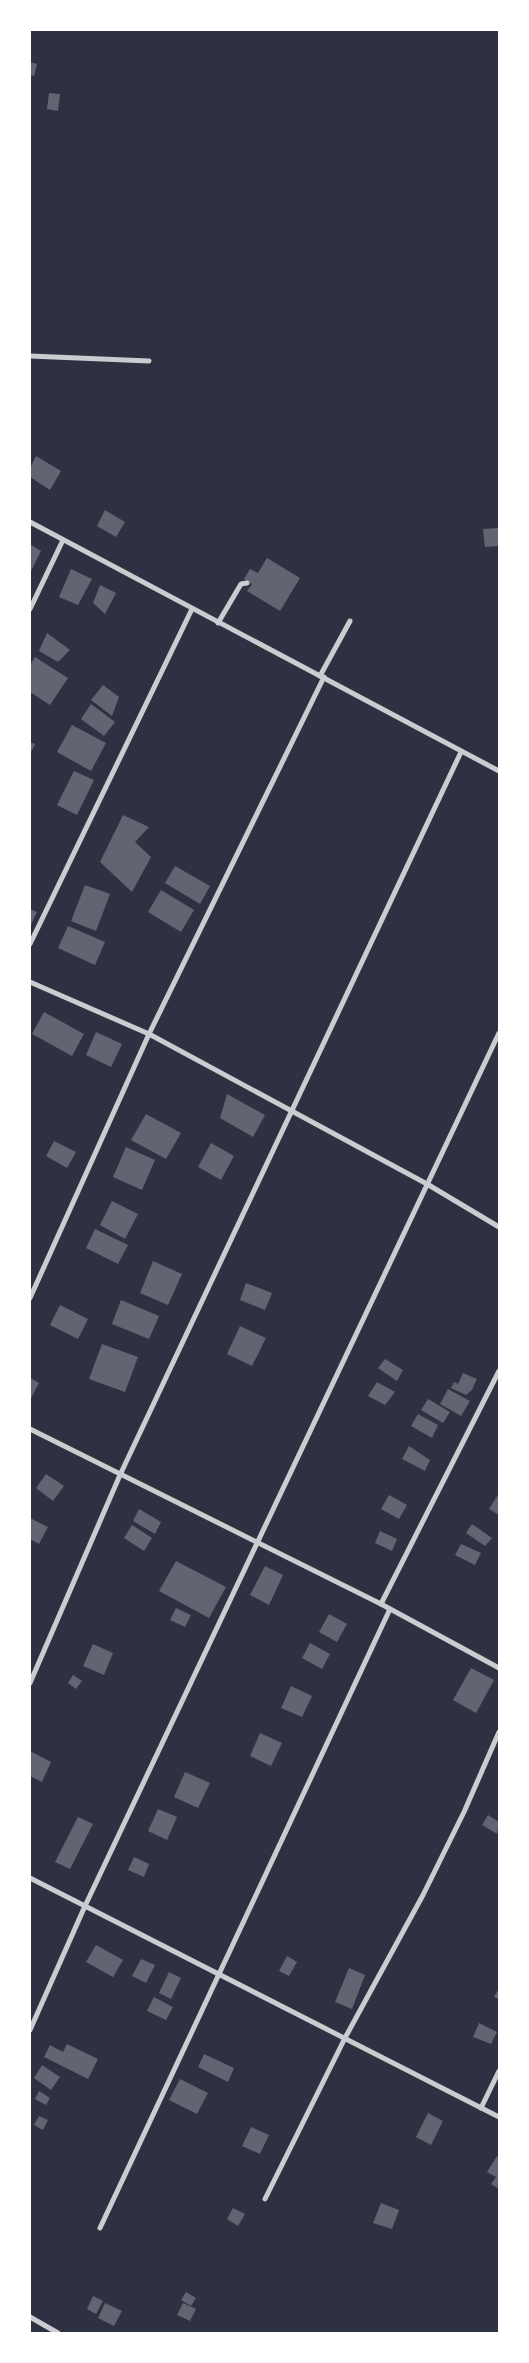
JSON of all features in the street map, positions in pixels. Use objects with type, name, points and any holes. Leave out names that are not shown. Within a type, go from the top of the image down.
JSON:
[{"type":"street","points":[[30,356],[149,361]]},
{"type":"street","points":[[30,522],[499,771]]},
{"type":"street","points":[[30,609],[63,540]]},
{"type":"street","points":[[218,623],[241,584],[247,583]]},
{"type":"street","points":[[30,944],[192,609]]},
{"type":"street","points":[[30,1298],[149,1034],[350,621]]},
{"type":"street","points":[[30,1683],[120,1476],[461,752]]},
{"type":"street","points":[[30,982],[149,1034],[427,1184],[499,1227]]},
{"type":"street","points":[[30,2030],[85,1906],[499,1033]]},
{"type":"street","points":[[381,1604],[499,1371]]},
{"type":"street","points":[[30,1429],[120,1476],[381,1604],[499,1668]]},
{"type":"street","points":[[100,2228],[390,1609]]},
{"type":"street","points":[[265,2199],[345,2038],[423,1896],[464,1812],[499,1732]]},
{"type":"street","points":[[30,1878],[499,2117]]},
{"type":"street","points":[[481,2108],[499,2071]]},
{"type":"street","points":[[30,2317],[58,2333]]},
{"type":"building","points":[[30,62],[37,64],[34,76],[30,75]]},
{"type":"building","points":[[49,93],[60,94],[58,111],[47,109]]},
{"type":"building","points":[[36,456],[61,471],[50,490],[30,477],[30,468]]},
{"type":"building","points":[[105,510],[125,522],[116,537],[97,526]]},
{"type":"building","points":[[499,528],[499,546],[485,547],[483,529]]},
{"type":"building","points":[[30,544],[41,551],[30,573]]},
{"type":"building","points":[[267,558],[300,578],[280,611],[247,591],[252,584],[244,579],[250,569],[258,573]]},
{"type":"building","points":[[71,569],[92,579],[78,605],[59,597]]},
{"type":"building","points":[[100,585],[116,593],[105,614],[93,603]]},
{"type":"building","points":[[47,633],[70,650],[58,662],[39,651]]},
{"type":"building","points":[[35,657],[68,678],[50,705],[30,692],[30,665]]},
{"type":"building","points":[[103,685],[119,697],[112,716],[91,700]]},
{"type":"building","points":[[91,704],[115,722],[104,736],[81,719]]},
{"type":"building","points":[[72,725],[106,743],[91,771],[57,752]]},
{"type":"building","points":[[30,742],[35,744],[30,754]]},
{"type":"building","points":[[74,771],[94,780],[77,815],[57,805]]},
{"type":"building","points":[[123,815],[149,827],[135,842],[151,857],[132,892],[100,862]]},
{"type":"building","points":[[175,866],[210,886],[200,904],[165,883]]},
{"type":"building","points":[[85,885],[110,894],[96,931],[71,921]]},
{"type":"building","points":[[161,890],[194,910],[181,932],[148,912]]},
{"type":"building","points":[[30,909],[37,912],[30,927]]},
{"type":"building","points":[[68,926],[105,942],[95,965],[58,948]]},
{"type":"building","points":[[44,1012],[84,1034],[72,1056],[32,1034]]},
{"type":"building","points":[[96,1032],[122,1044],[111,1067],[86,1055]]},
{"type":"building","points":[[227,1094],[265,1115],[253,1137],[220,1118]]},
{"type":"building","points":[[146,1114],[181,1133],[166,1159],[131,1140]]},
{"type":"building","points":[[54,1141],[76,1152],[67,1168],[46,1156]]},
{"type":"building","points":[[211,1143],[234,1156],[221,1180],[198,1167]]},
{"type":"building","points":[[126,1147],[155,1160],[142,1190],[113,1177]]},
{"type":"building","points":[[112,1201],[138,1214],[125,1239],[100,1225]]},
{"type":"building","points":[[95,1229],[128,1245],[118,1264],[86,1248]]},
{"type":"building","points":[[153,1261],[182,1274],[168,1305],[140,1293]]},
{"type":"building","points":[[246,1283],[272,1293],[265,1310],[240,1300]]},
{"type":"building","points":[[121,1300],[159,1316],[149,1339],[112,1324]]},
{"type":"building","points":[[60,1305],[88,1319],[78,1339],[50,1325]]},
{"type":"building","points":[[240,1326],[266,1338],[252,1366],[227,1354]]},
{"type":"building","points":[[102,1344],[138,1357],[125,1392],[89,1379]]},
{"type":"building","points":[[385,1359],[403,1370],[397,1381],[378,1368]]},
{"type":"building","points":[[463,1373],[477,1379],[472,1390],[466,1395],[451,1388],[454,1382],[458,1384]]},
{"type":"building","points":[[30,1378],[39,1383],[30,1400]]},
{"type":"building","points":[[377,1382],[395,1392],[385,1405],[368,1396]]},
{"type":"building","points":[[448,1389],[470,1401],[461,1416],[440,1404]]},
{"type":"building","points":[[428,1399],[450,1412],[443,1423],[421,1410]]},
{"type":"building","points":[[418,1414],[438,1425],[432,1438],[411,1426]]},
{"type":"building","points":[[409,1446],[430,1460],[425,1471],[402,1459]]},
{"type":"building","points":[[46,1474],[64,1486],[53,1501],[36,1488]]},
{"type":"building","points":[[499,1493],[499,1515],[489,1509]]},
{"type":"building","points":[[389,1495],[407,1505],[399,1519],[381,1509]]},
{"type":"building","points":[[139,1509],[161,1522],[155,1534],[133,1521]]},
{"type":"building","points":[[30,1518],[48,1527],[39,1544],[30,1539]]},
{"type":"building","points":[[472,1524],[492,1538],[485,1546],[466,1533]]},
{"type":"building","points":[[132,1525],[152,1538],[144,1551],[124,1538]]},
{"type":"building","points":[[380,1531],[397,1539],[392,1551],[375,1543]]},
{"type":"building","points":[[461,1544],[481,1553],[475,1565],[455,1555]]},
{"type":"building","points":[[176,1561],[226,1587],[209,1618],[159,1591]]},
{"type":"building","points":[[265,1566],[283,1575],[269,1605],[250,1595]]},
{"type":"building","points":[[176,1608],[191,1615],[185,1627],[170,1620]]},
{"type":"building","points":[[329,1614],[347,1624],[337,1642],[319,1632]]},
{"type":"building","points":[[310,1643],[330,1654],[322,1669],[302,1658]]},
{"type":"building","points":[[93,1644],[113,1653],[104,1675],[83,1666]]},
{"type":"building","points":[[471,1668],[494,1680],[476,1713],[453,1700]]},
{"type":"building","points":[[73,1675],[82,1681],[76,1689],[68,1683]]},
{"type":"building","points":[[291,1686],[312,1696],[302,1717],[281,1708]]},
{"type":"building","points":[[260,1733],[282,1743],[271,1766],[250,1756]]},
{"type":"building","points":[[30,1751],[51,1762],[42,1782],[30,1776]]},
{"type":"building","points":[[185,1772],[210,1783],[198,1808],[174,1797]]},
{"type":"building","points":[[158,1809],[177,1817],[167,1840],[148,1831]]},
{"type":"building","points":[[488,1815],[499,1822],[497,1834],[482,1825]]},
{"type":"building","points":[[78,1817],[93,1824],[70,1869],[55,1862]]},
{"type":"building","points":[[134,1857],[149,1864],[144,1877],[128,1870]]},
{"type":"building","points":[[96,1945],[123,1960],[113,1977],[86,1962]]},
{"type":"building","points":[[287,1956],[297,1962],[289,1976],[279,1971]]},
{"type":"building","points":[[141,1959],[155,1965],[146,1983],[132,1976]]},
{"type":"building","points":[[349,1968],[365,1975],[352,2009],[335,2002]]},
{"type":"building","points":[[169,1972],[181,1978],[171,1999],[159,1993]]},
{"type":"building","points":[[499,1988],[499,1999],[494,1997]]},
{"type":"building","points":[[154,1997],[173,2007],[166,2020],[147,2011]]},
{"type":"building","points":[[479,2023],[497,2032],[491,2044],[473,2037]]},
{"type":"building","points":[[67,2044],[98,2059],[88,2079],[44,2057],[50,2045],[63,2052]]},
{"type":"building","points":[[204,2054],[234,2068],[228,2082],[198,2067]]},
{"type":"building","points":[[42,2065],[60,2077],[51,2090],[34,2078]]},
{"type":"building","points":[[180,2079],[208,2093],[197,2114],[169,2100]]},
{"type":"building","points":[[39,2091],[50,2098],[46,2105],[35,2099]]},
{"type":"building","points":[[428,2113],[443,2121],[431,2145],[416,2137]]},
{"type":"building","points":[[39,2116],[48,2120],[43,2130],[34,2125]]},
{"type":"building","points":[[251,2127],[269,2135],[260,2154],[242,2146]]},
{"type":"building","points":[[497,2156],[499,2157],[499,2189],[491,2184],[496,2177],[487,2172]]},
{"type":"building","points":[[381,2203],[399,2210],[392,2229],[373,2223]]},
{"type":"building","points":[[233,2208],[245,2214],[238,2226],[227,2219]]},
{"type":"building","points":[[186,2292],[196,2298],[191,2306],[181,2300]]},
{"type":"building","points":[[93,2296],[103,2301],[96,2314],[87,2309]]},
{"type":"building","points":[[105,2303],[122,2311],[114,2326],[98,2318]]},
{"type":"building","points":[[183,2303],[196,2309],[190,2321],[177,2315]]}]
